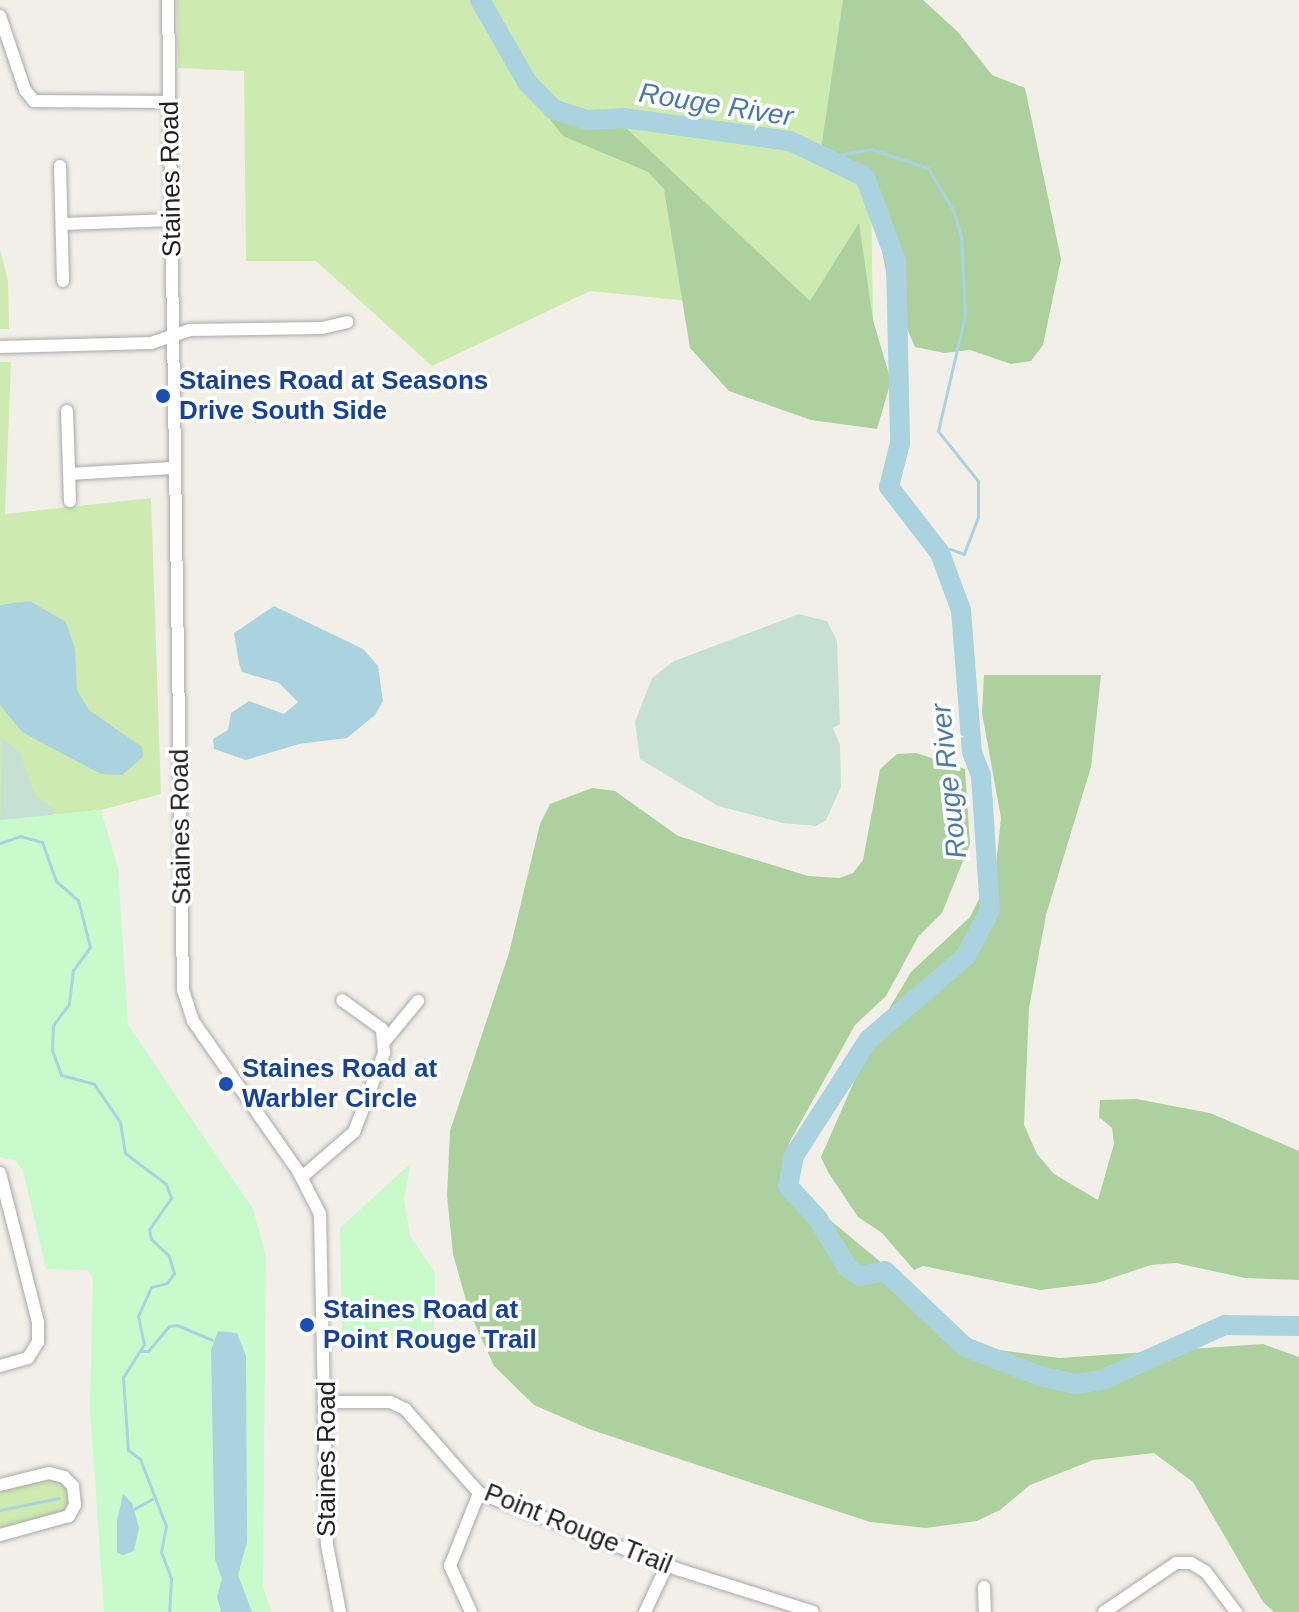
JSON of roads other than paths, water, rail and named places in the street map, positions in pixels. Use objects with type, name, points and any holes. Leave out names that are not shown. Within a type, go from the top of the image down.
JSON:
[{"type":"street","name":"Staines Road","points":[[168,0],[183,990],[193,1021],[302,1177],[320,1214],[324,1253],[327,1545],[340,1612]]},
{"type":"street","points":[[0,16],[25,90],[34,101],[170,102]]},
{"type":"street","points":[[60,166],[63,281]]},
{"type":"street","points":[[63,224],[172,220]]},
{"type":"street","points":[[0,347],[151,343],[190,330],[322,328],[347,322]]},
{"type":"street","points":[[67,411],[70,501]]},
{"type":"street","points":[[70,474],[175,468]]},
{"type":"street","points":[[342,1000],[382,1029],[385,1041]]},
{"type":"street","points":[[302,1177],[354,1132],[385,1041],[418,1001]]},
{"type":"street","points":[[0,1173],[38,1322],[38,1342],[28,1358],[0,1366]]},
{"type":"street","name":"Point Rouge Trail","points":[[326,1402],[390,1402],[405,1409],[479,1493],[667,1565],[792,1609],[813,1612]]},
{"type":"street","points":[[0,1485],[49,1473],[64,1477],[73,1486],[75,1505],[69,1516],[0,1535]]},
{"type":"street","points":[[471,1612],[450,1566],[479,1493]]},
{"type":"street","points":[[1104,1612],[1176,1563],[1191,1563],[1206,1572],[1236,1612]]},
{"type":"street","points":[[645,1612],[667,1565]]},
{"type":"street","points":[[984,1587],[985,1612]]},
{"type":"water","points":[[30,601],[66,622],[75,649],[77,690],[89,710],[142,747],[143,757],[122,775],[101,774],[22,732],[0,705],[0,605]]},
{"type":"water","points":[[274,606],[363,649],[378,666],[383,701],[375,715],[347,738],[299,744],[246,760],[214,749],[213,739],[228,730],[231,713],[249,701],[284,714],[298,702],[279,683],[242,672],[239,663],[234,633]]},
{"type":"water","points":[[218,1331],[237,1333],[246,1356],[247,1542],[238,1575],[252,1612],[221,1612],[217,1597],[222,1579],[215,1559],[211,1350]]},
{"type":"water","points":[[123,1494],[132,1503],[139,1528],[134,1551],[123,1555],[117,1553],[117,1521]]},
{"type":"waterway","name":"Rouge River","points":[[480,0],[527,82],[553,109],[586,120],[624,118],[790,141],[865,177],[896,261],[900,443],[889,487],[940,553],[961,610],[972,752],[981,776],[990,910],[966,956],[869,1039],[794,1156],[788,1186],[818,1219],[847,1267],[860,1276],[885,1271],[965,1347],[1040,1376],[1076,1384],[1102,1380],[1225,1325],[1299,1326]]},
{"type":"waterway","points":[[838,155],[871,149],[928,168],[953,210],[961,237],[965,315],[938,431],[978,481],[978,517],[964,554],[950,549]]},
{"type":"waterway","points":[[0,843],[20,836],[42,842],[56,881],[78,900],[90,947],[73,970],[69,1004],[53,1025],[52,1050],[61,1075],[94,1084],[120,1122],[125,1153],[166,1184],[171,1198],[149,1229],[151,1239],[169,1256],[174,1273],[167,1283],[151,1287],[138,1316],[144,1344],[123,1377],[128,1450],[140,1459],[166,1526],[161,1552],[171,1578],[169,1612]]},
{"type":"waterway","points":[[140,1351],[148,1351],[169,1326],[177,1325],[212,1340]]},
{"type":"waterway","points":[[0,1510],[59,1498]]},
{"type":"waterway","points":[[134,1509],[152,1499]]},
{"type":"place","name":"Staines Road at Seasons Drive South Side","points":[[163,396]]},
{"type":"place","name":"Staines Road at Warbler Circle","points":[[226,1084]]},
{"type":"place","name":"Staines Road at Point Rouge Trail","points":[[307,1325]]}]
